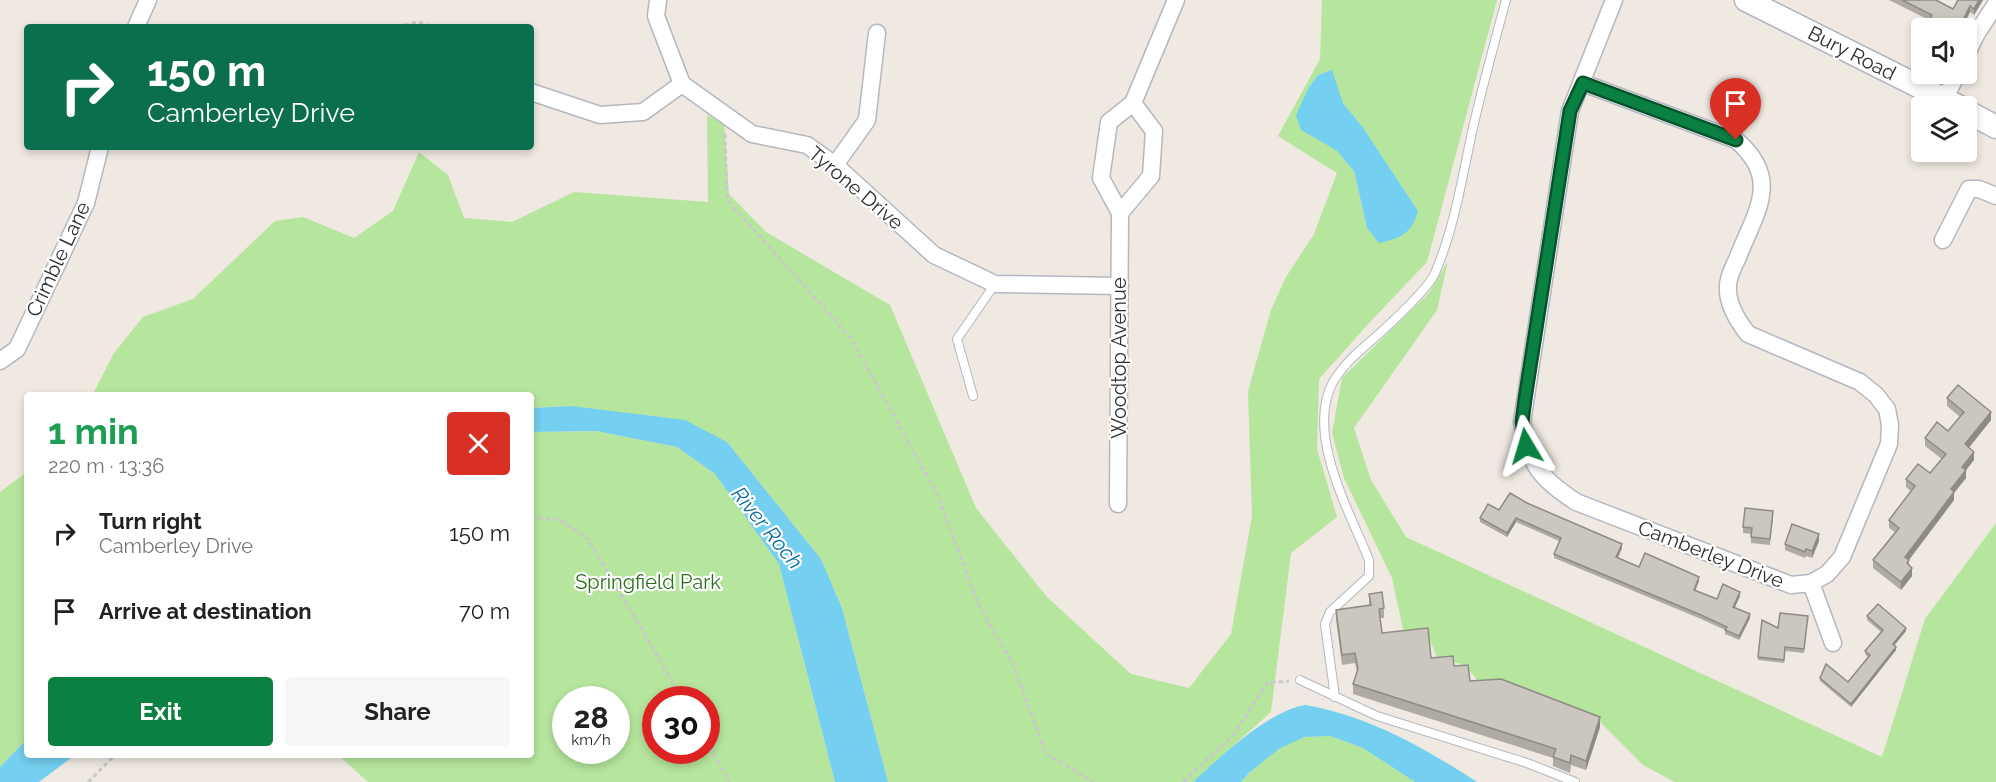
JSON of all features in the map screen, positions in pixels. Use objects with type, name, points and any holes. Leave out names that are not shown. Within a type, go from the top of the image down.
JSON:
[{"type":"main road","name":"Bury Road","points":[[1746,0],[1937,96]]},
{"type":"main road","points":[[1977,117],[1996,127]]},
{"type":"street","points":[[137,24],[148,0]]},
{"type":"street","points":[[534,93],[600,115],[643,112],[682,84],[656,16],[658,0]]},
{"type":"street","name":"Woodtop Avenue","points":[[1118,504],[1120,213],[1101,178],[1109,122],[1132,103],[1176,0]]},
{"type":"street","name":"Camberley Drive","points":[[1583,83],[1736,140],[1749,151],[1759,168],[1763,183],[1761,198],[1728,280],[1730,302],[1737,320],[1748,334],[1860,382],[1887,408],[1890,425],[1888,444],[1842,557],[1827,574],[1811,583],[1791,585],[1576,502],[1550,485],[1535,467],[1526,446],[1522,422],[1570,111],[1614,0]]},
{"type":"street","points":[[1977,33],[1996,4]]},
{"type":"street","points":[[835,165],[867,120],[877,33]]},
{"type":"street","name":"Tyrone Drive","points":[[682,84],[752,134],[807,145],[835,165],[934,255],[995,284],[1120,286]]},
{"type":"street","points":[[1120,213],[1151,176],[1154,131],[1132,103]]},
{"type":"street","name":"Crimble Lane","points":[[0,362],[17,349],[86,203],[99,150]]},
{"type":"street","points":[[1943,240],[1969,189],[1979,189],[1996,196]]},
{"type":"street","points":[[1811,583],[1833,645]]},
{"type":"lane","points":[[1335,697],[1325,624],[1330,612],[1369,576],[1369,560],[1332,468],[1325,436],[1326,408],[1332,384],[1346,363],[1400,315],[1435,276],[1455,208],[1481,94],[1506,0]]},
{"type":"lane","points":[[973,396],[957,339],[995,284]]},
{"type":"lane","points":[[1300,680],[1377,716],[1527,763],[1575,782]]},
{"type":"path","points":[[410,24],[418,22],[424,24]]},
{"type":"path","points":[[724,113],[727,200],[852,338],[937,494],[979,606],[1013,664],[1046,754],[1094,782]]},
{"type":"path","points":[[534,517],[561,520],[588,539],[674,686]]},
{"type":"path","points":[[1183,782],[1234,734],[1268,683],[1300,680]]},
{"type":"path","points":[[88,782],[112,758]]},
{"type":"path","points":[[719,764],[729,782]]},
{"type":"green space","points":[[1322,0],[1497,0],[1427,262],[1319,379],[1317,449],[1337,517],[1291,553],[1271,712],[1193,782],[888,782],[842,608],[821,559],[727,442],[571,406],[534,408],[534,392],[94,392],[114,353],[143,317],[193,299],[275,221],[303,217],[354,238],[393,211],[419,152],[448,175],[464,218],[512,222],[574,192],[708,202],[707,115],[724,123],[729,194],[766,232],[890,305],[976,508],[1047,597],[1131,674],[1189,688],[1231,634],[1252,516],[1248,391],[1271,310],[1286,277],[1314,234],[1337,173],[1278,136],[1320,59]],"holes":[[[1331,71],[1343,103],[1364,129],[1418,211],[1367,228],[1354,171],[1336,150],[1309,87],[1318,75]]]},
{"type":"green space","points":[[1448,261],[1437,310],[1354,428],[1371,480],[1406,537],[1882,757],[1925,619],[1996,523],[1996,782],[1675,782],[1643,765],[1591,713],[1498,683],[1479,683],[1462,665],[1438,660],[1428,635],[1404,634],[1392,578],[1344,478],[1332,433],[1342,378],[1429,293]]},
{"type":"green space","name":"Springfield Park","points":[[596,431],[677,447],[715,474],[779,564],[835,782],[368,782],[341,758],[534,758],[534,432]]},
{"type":"green space","points":[[24,474],[24,742],[0,767],[0,492]]},
{"type":"green space","points":[[1330,736],[1363,748],[1415,782],[1241,782],[1262,762],[1289,743],[1306,737]]},
{"type":"water","points":[[1332,70],[1343,103],[1364,129],[1418,211],[1413,224],[1399,237],[1379,243],[1367,228],[1354,171],[1336,150],[1301,130],[1296,115],[1309,87],[1318,75]]},
{"type":"water","name":"River Roch","points":[[571,406],[685,420],[727,442],[821,559],[842,608],[888,782],[835,782],[779,564],[715,474],[677,447],[596,431],[534,432],[534,408]]},
{"type":"water","points":[[1305,705],[1351,717],[1395,734],[1477,782],[1415,782],[1363,748],[1330,736],[1304,737],[1279,749],[1241,782],[1193,782],[1245,736],[1275,716]]},
{"type":"water","points":[[24,742],[24,758],[71,758],[39,782],[0,782],[0,767]]},
{"type":"building","points":[[1902,0],[1936,0],[1953,9],[1958,0],[1979,0],[1974,9],[1970,6],[1964,18],[1930,18],[1932,15]]},
{"type":"building","points":[[1958,385],[1991,412],[1965,444],[1974,452],[1962,467],[1966,470],[1951,489],[1954,492],[1905,557],[1912,568],[1901,582],[1873,560],[1899,528],[1889,520],[1915,486],[1906,479],[1918,464],[1930,473],[1946,454],[1925,438],[1937,422],[1948,431],[1964,412],[1947,398]]},
{"type":"building","points":[[1510,493],[1527,503],[1622,544],[1616,557],[1639,567],[1645,553],[1699,577],[1694,590],[1717,599],[1723,584],[1740,592],[1733,607],[1750,614],[1739,636],[1725,630],[1727,627],[1701,615],[1554,554],[1561,538],[1516,518],[1507,533],[1480,518],[1488,504],[1499,510]]},
{"type":"building","points":[[1745,508],[1773,511],[1770,539],[1751,537],[1752,528],[1743,527]]},
{"type":"building","points":[[1792,524],[1819,534],[1812,551],[1806,549],[1805,552],[1785,544]]},
{"type":"building","points":[[1382,592],[1384,608],[1379,609],[1382,633],[1428,628],[1431,658],[1453,656],[1454,666],[1468,665],[1470,681],[1501,679],[1600,717],[1586,761],[1571,755],[1570,763],[1553,757],[1556,749],[1353,684],[1358,669],[1355,653],[1342,655],[1336,610],[1371,605],[1369,594]]},
{"type":"building","points":[[1878,604],[1906,628],[1893,644],[1896,647],[1851,704],[1820,678],[1826,664],[1848,682],[1870,655],[1865,651],[1883,630],[1867,616]]},
{"type":"building","points":[[1780,613],[1808,616],[1804,649],[1785,647],[1784,660],[1758,657],[1762,620],[1778,628]]},
{"type":"route","points":[[1526,446],[1522,422],[1525,399],[1570,111],[1583,83],[1736,140]]}]
